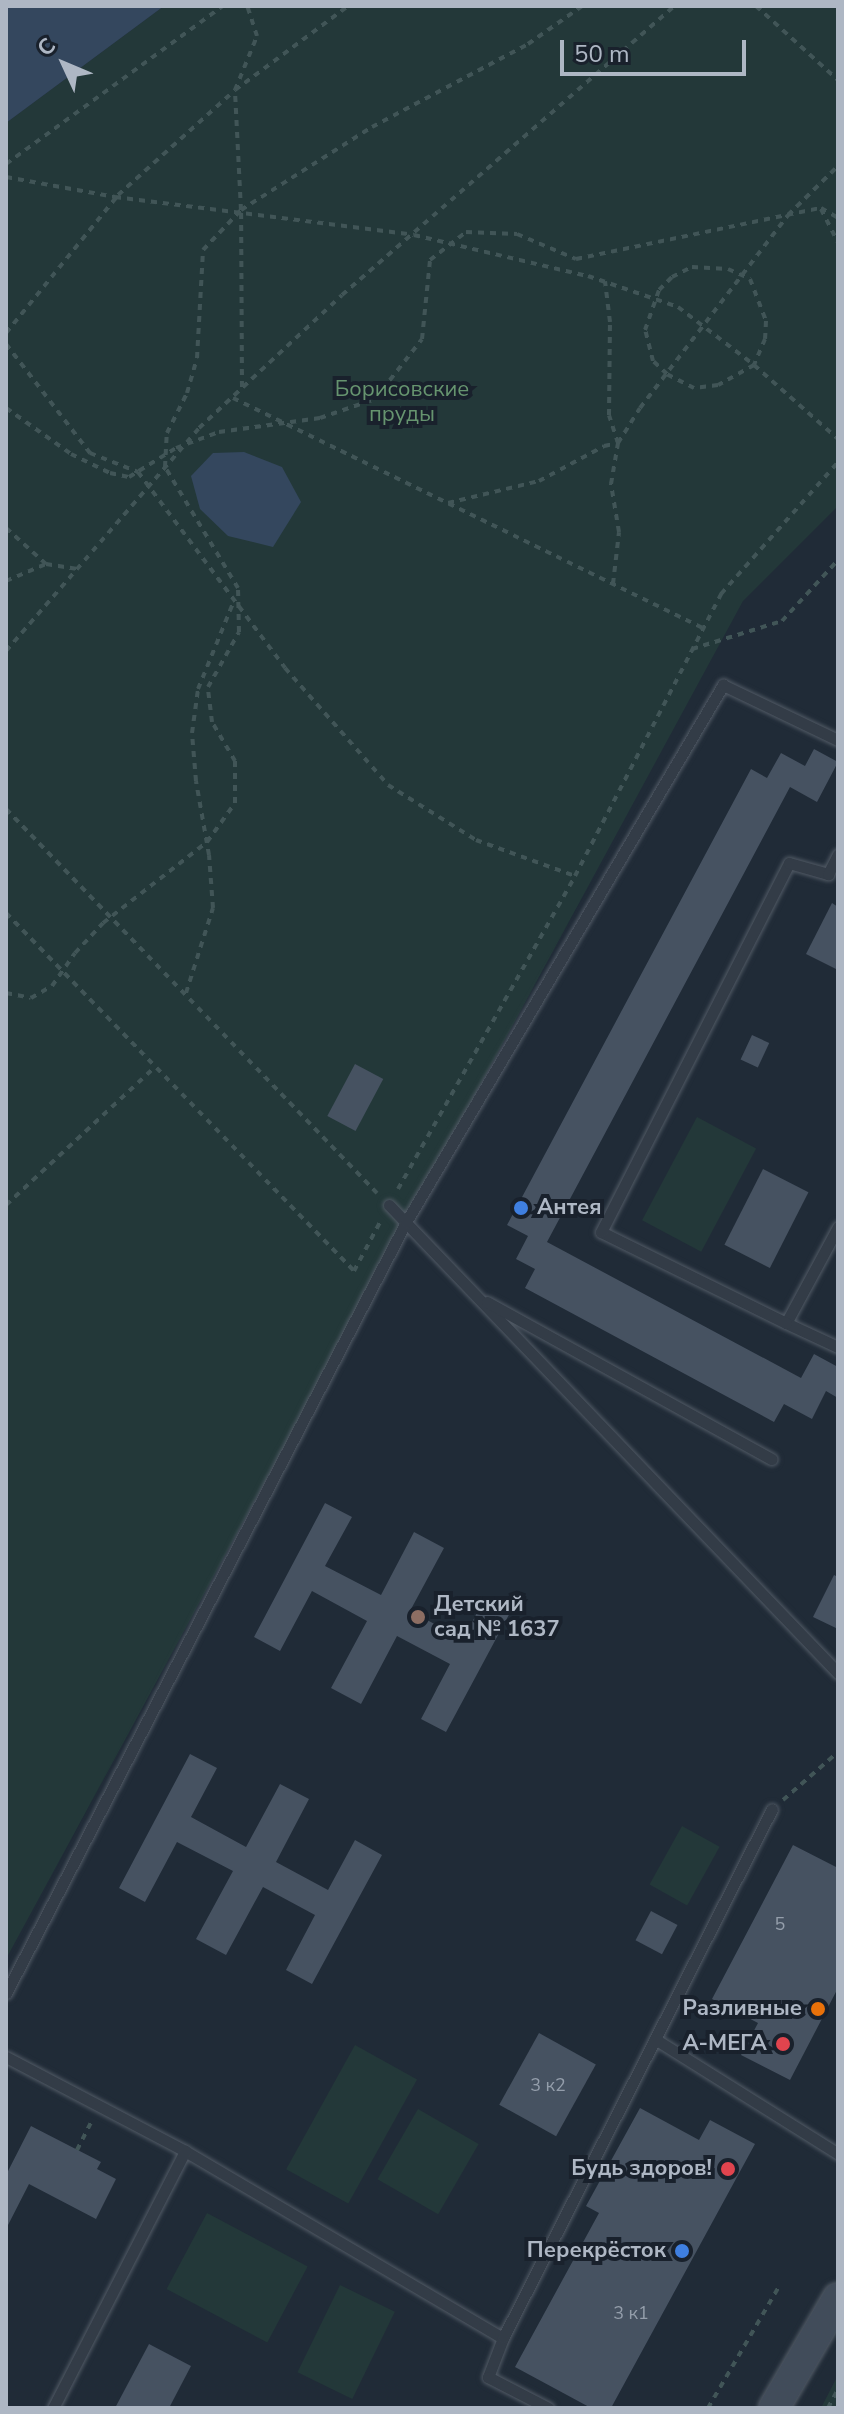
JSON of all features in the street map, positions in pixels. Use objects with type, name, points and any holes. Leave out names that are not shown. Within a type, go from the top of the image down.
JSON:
[{"type":"street","points":[[774,2408],[838,2298]]},
{"type":"lane","points":[[6,1993],[406,1222],[723,685],[838,740]]},
{"type":"lane","points":[[838,854],[828,874],[789,863],[601,1232],[838,1347]]},
{"type":"lane","points":[[389,1205],[838,1673]]},
{"type":"lane","points":[[786,1323],[838,1227]]},
{"type":"lane","points":[[476,1295],[771,1459]]},
{"type":"lane","points":[[548,2408],[488,2377],[503,2338],[772,1809]]},
{"type":"lane","points":[[655,2039],[838,2154]]},
{"type":"lane","points":[[6,2057],[185,2151],[503,2338]]},
{"type":"lane","points":[[53,2408],[185,2151]]},
{"type":"path","points":[[6,164],[223,6]]},
{"type":"path","points":[[242,387],[241,210],[235,90],[257,36],[247,6]]},
{"type":"path","points":[[6,333],[115,197],[235,90],[348,6]]},
{"type":"path","points":[[6,993],[31,998],[52,986],[64,973],[75,953],[111,915],[207,842],[235,803],[235,761],[212,722],[208,687],[239,632],[238,588],[165,467],[167,433],[187,393],[197,358],[203,250],[241,210],[372,127],[528,44],[582,6]]},
{"type":"path","points":[[6,651],[146,485],[242,387],[342,295],[674,6]]},
{"type":"path","points":[[756,6],[838,80]]},
{"type":"path","points":[[613,584],[619,532],[611,484],[618,443],[788,215],[838,166]]},
{"type":"path","points":[[6,177],[115,197],[241,210],[414,235],[605,281],[678,307],[754,365],[838,439]]},
{"type":"path","points":[[821,208],[838,242]]},
{"type":"path","points":[[6,408],[84,460],[129,477],[183,445],[219,432],[320,418],[375,399],[422,339],[430,260],[466,232],[517,234],[576,259],[821,208],[838,218]]},
{"type":"path","points":[[692,267],[728,269],[750,279],[766,321],[765,339],[754,365],[718,385],[694,388],[667,374],[653,361],[645,330],[657,299],[659,290],[672,277],[692,267]]},
{"type":"path","points":[[605,281],[610,322],[609,415],[618,443]]},
{"type":"path","points":[[6,344],[90,453],[138,472],[285,668],[388,785],[476,840],[575,876]]},
{"type":"path","points":[[233,398],[703,628]]},
{"type":"path","points":[[448,503],[539,481],[604,446],[618,443]]},
{"type":"path","points":[[6,913],[354,1271],[575,876],[721,594],[838,462]]},
{"type":"path","points":[[6,528],[46,564]]},
{"type":"path","points":[[692,649],[782,621],[838,560]]},
{"type":"path","points":[[6,581],[46,564],[78,569]]},
{"type":"path","points":[[186,993],[213,908],[192,733],[198,689],[234,600]]},
{"type":"path","points":[[6,809],[389,1205]]},
{"type":"path","points":[[6,1205],[155,1067]]},
{"type":"path","points":[[772,1809],[838,1752]]},
{"type":"path","points":[[77,2150],[99,2106]]},
{"type":"path","points":[[708,2408],[780,2285]]},
{"type":"path","points":[[828,2408],[838,2389]]},
{"type":"green space","name":"Борисовские пруды","points":[[164,6],[838,6],[838,506],[743,601],[6,1959],[6,123]]},
{"type":"green space","points":[[697,1117],[756,1148],[701,1252],[642,1220]]},
{"type":"green space","points":[[682,1826],[720,1847],[687,1905],[650,1885]]},
{"type":"green space","points":[[355,2045],[417,2079],[348,2204],[286,2169]]},
{"type":"green space","points":[[418,2109],[479,2144],[438,2214],[378,2179]]},
{"type":"green space","points":[[207,2213],[308,2267],[267,2342],[167,2289]]},
{"type":"green space","points":[[340,2285],[395,2312],[352,2399],[297,2372]]},
{"type":"green space","points":[[838,2375],[838,2408],[821,2408]]},
{"type":"water","points":[[6,6],[164,6],[6,123]]},
{"type":"water","points":[[244,452],[282,467],[301,502],[273,547],[228,536],[200,509],[191,476],[213,453]]},
{"type":"building","points":[[814,749],[838,762],[817,802],[790,787],[547,1242],[801,1378],[814,1354],[838,1367],[838,1398],[826,1391],[812,1419],[784,1404],[774,1422],[525,1288],[535,1269],[516,1259],[528,1236],[507,1225],[751,769],[767,778],[781,753],[805,766]]},
{"type":"building","points":[[832,903],[838,907],[838,970],[806,954]]},
{"type":"building","points":[[752,1035],[769,1043],[758,1068],[741,1059]]},
{"type":"building","points":[[355,1064],[383,1079],[356,1131],[327,1116]]},
{"type":"building","points":[[763,1169],[808,1192],[770,1268],[724,1245]]},
{"type":"building","points":[[325,1503],[352,1517],[325,1566],[381,1595],[414,1532],[444,1548],[410,1611],[463,1639],[486,1596],[512,1609],[446,1732],[421,1719],[450,1664],[397,1636],[361,1704],[331,1688],[367,1621],[312,1591],[280,1651],[254,1637]]},
{"type":"building","points":[[834,1575],[838,1577],[838,1629],[813,1617]]},
{"type":"building","points":[[190,1754],[217,1768],[191,1817],[246,1847],[280,1784],[309,1799],[276,1862],[328,1890],[355,1840],[382,1855],[312,1984],[286,1970],[315,1915],[263,1887],[226,1955],[196,1939],[233,1871],[177,1842],[145,1902],[119,1888]]},
{"type":"building","points":[[793,1845],[838,1868],[838,1988],[790,2080],[741,2055],[758,2023],[712,1999]]},
{"type":"building","points":[[651,1911],[677,1925],[662,1954],[636,1940]]},
{"type":"building","points":[[539,2033],[596,2065],[556,2136],[499,2105]]},
{"type":"building","points":[[640,2108],[699,2140],[710,2120],[755,2144],[611,2408],[591,2408],[515,2367],[599,2213],[586,2206]]},
{"type":"building","points":[[31,2126],[101,2162],[97,2169],[116,2179],[96,2219],[29,2184],[6,2229],[6,2175]]},
{"type":"building","points":[[149,2344],[191,2366],[169,2408],[115,2408]]},
{"type":"place","name":"Антея","points":[[521,1208]]},
{"type":"place","name":"Детский сад № 1637","points":[[418,1617]]},
{"type":"place","name":"Разливные","points":[[818,2009]]},
{"type":"place","name":"А-МЕГА","points":[[783,2044]]},
{"type":"place","name":"Будь здоров!","points":[[728,2169]]},
{"type":"place","name":"Перекрёсток","points":[[682,2251]]}]
